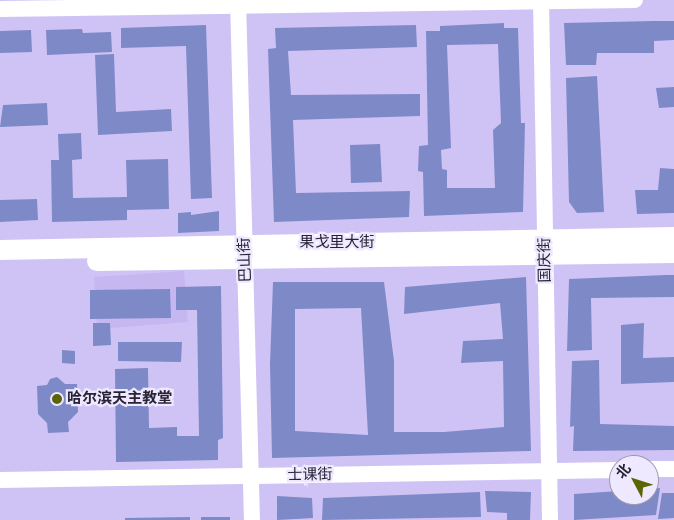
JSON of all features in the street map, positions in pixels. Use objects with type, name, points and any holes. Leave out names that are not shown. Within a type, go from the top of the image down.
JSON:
[{"type":"main road","name":"果戈里大街","points":[[545,249],[674,237]]},
{"type":"main road","name":"果戈里大街","points":[[0,250],[545,249],[674,253]]},
{"type":"main road","name":"果戈里大街","points":[[0,262],[244,251]]},
{"type":"street","points":[[0,9],[238,4],[635,0]]},
{"type":"street","name":"国庆街","points":[[541,1],[550,520]]},
{"type":"street","name":"巴山街","points":[[238,4],[252,520]]},
{"type":"street","points":[[659,469],[674,468]]},
{"type":"street","name":"士课街","points":[[0,480],[609,470]]},
{"type":"shaded area","points":[[184,271],[188,322],[97,329],[94,277]]},
{"type":"building","points":[[674,21],[674,40],[654,41],[654,53],[597,53],[596,65],[566,65],[564,23]]},
{"type":"building","points":[[504,23],[504,28],[518,28],[521,123],[525,123],[523,212],[424,216],[423,172],[418,171],[419,146],[428,145],[426,31],[440,31],[440,26]],"holes":[[[498,44],[501,123],[493,130],[495,188],[447,188],[447,170],[442,169],[441,150],[451,148],[447,45]]]},
{"type":"building","points":[[206,25],[212,198],[191,199],[186,46],[121,48],[121,28]]},
{"type":"building","points":[[416,25],[417,47],[288,51],[291,95],[420,94],[420,116],[293,120],[296,193],[410,191],[409,217],[274,222],[268,49],[276,48],[275,28]]},
{"type":"building","points":[[82,29],[83,33],[111,32],[112,52],[47,55],[46,30]]},
{"type":"building","points":[[31,30],[32,52],[0,53],[0,31]]},
{"type":"building","points":[[114,54],[116,112],[171,109],[172,131],[98,135],[95,55]]},
{"type":"building","points":[[597,76],[604,212],[577,213],[569,202],[566,78]]},
{"type":"building","points":[[674,87],[674,107],[659,108],[656,88]]},
{"type":"building","points":[[47,103],[48,125],[0,127],[3,105]]},
{"type":"building","points":[[81,133],[82,159],[72,160],[73,198],[127,197],[126,160],[168,159],[169,209],[127,210],[127,220],[52,222],[51,160],[59,160],[58,134]]},
{"type":"building","points":[[380,144],[382,182],[351,183],[350,145]]},
{"type":"building","points":[[660,168],[674,169],[674,213],[637,214],[635,190],[658,190]]},
{"type":"building","points":[[37,199],[38,220],[0,222],[0,200]]},
{"type":"building","points":[[219,211],[219,231],[178,233],[178,213],[191,212],[191,215]]},
{"type":"building","points":[[674,275],[674,297],[591,298],[592,350],[567,351],[569,279]]},
{"type":"building","points":[[526,277],[531,451],[272,458],[270,364],[273,282],[384,282],[394,361],[394,432],[444,432],[504,427],[503,361],[461,363],[463,341],[503,339],[500,303],[404,314],[405,287]],"holes":[[[361,308],[368,435],[295,431],[295,309]]]},
{"type":"building","points":[[221,286],[223,438],[218,440],[218,460],[116,462],[115,369],[148,368],[149,428],[177,427],[177,436],[199,436],[197,310],[176,310],[176,287]]},
{"type":"building","points":[[170,289],[171,318],[90,319],[90,290]]},
{"type":"building","points":[[93,323],[110,323],[111,345],[93,346]]},
{"type":"building","points":[[644,323],[643,358],[674,357],[674,382],[621,384],[621,325]]},
{"type":"building","points":[[118,342],[182,342],[181,362],[118,361]]},
{"type":"building","points":[[62,350],[75,351],[75,364],[62,363]]},
{"type":"building","points":[[599,360],[600,424],[674,426],[674,450],[573,451],[574,426],[570,427],[572,361]]},
{"type":"building","name":"哈尔滨天主教堂","points":[[57,377],[65,384],[77,384],[78,412],[68,422],[69,432],[48,433],[47,423],[38,414],[37,386],[47,385],[50,379]]},
{"type":"building","points":[[485,491],[531,492],[530,520],[507,520],[507,513],[487,512]]},
{"type":"building","points":[[480,492],[481,517],[322,520],[323,498]]},
{"type":"building","points":[[609,492],[609,505],[657,505],[656,515],[574,520],[574,494]]},
{"type":"building","points":[[662,493],[674,493],[674,518],[658,519]]},
{"type":"building","points":[[277,496],[312,498],[313,518],[277,520]]},
{"type":"building","points":[[190,517],[190,520],[125,520],[125,518]]},
{"type":"building","points":[[201,517],[230,517],[230,520],[201,520]]},
{"type":"place","name":"哈尔滨天主教堂","points":[[57,399]]}]
